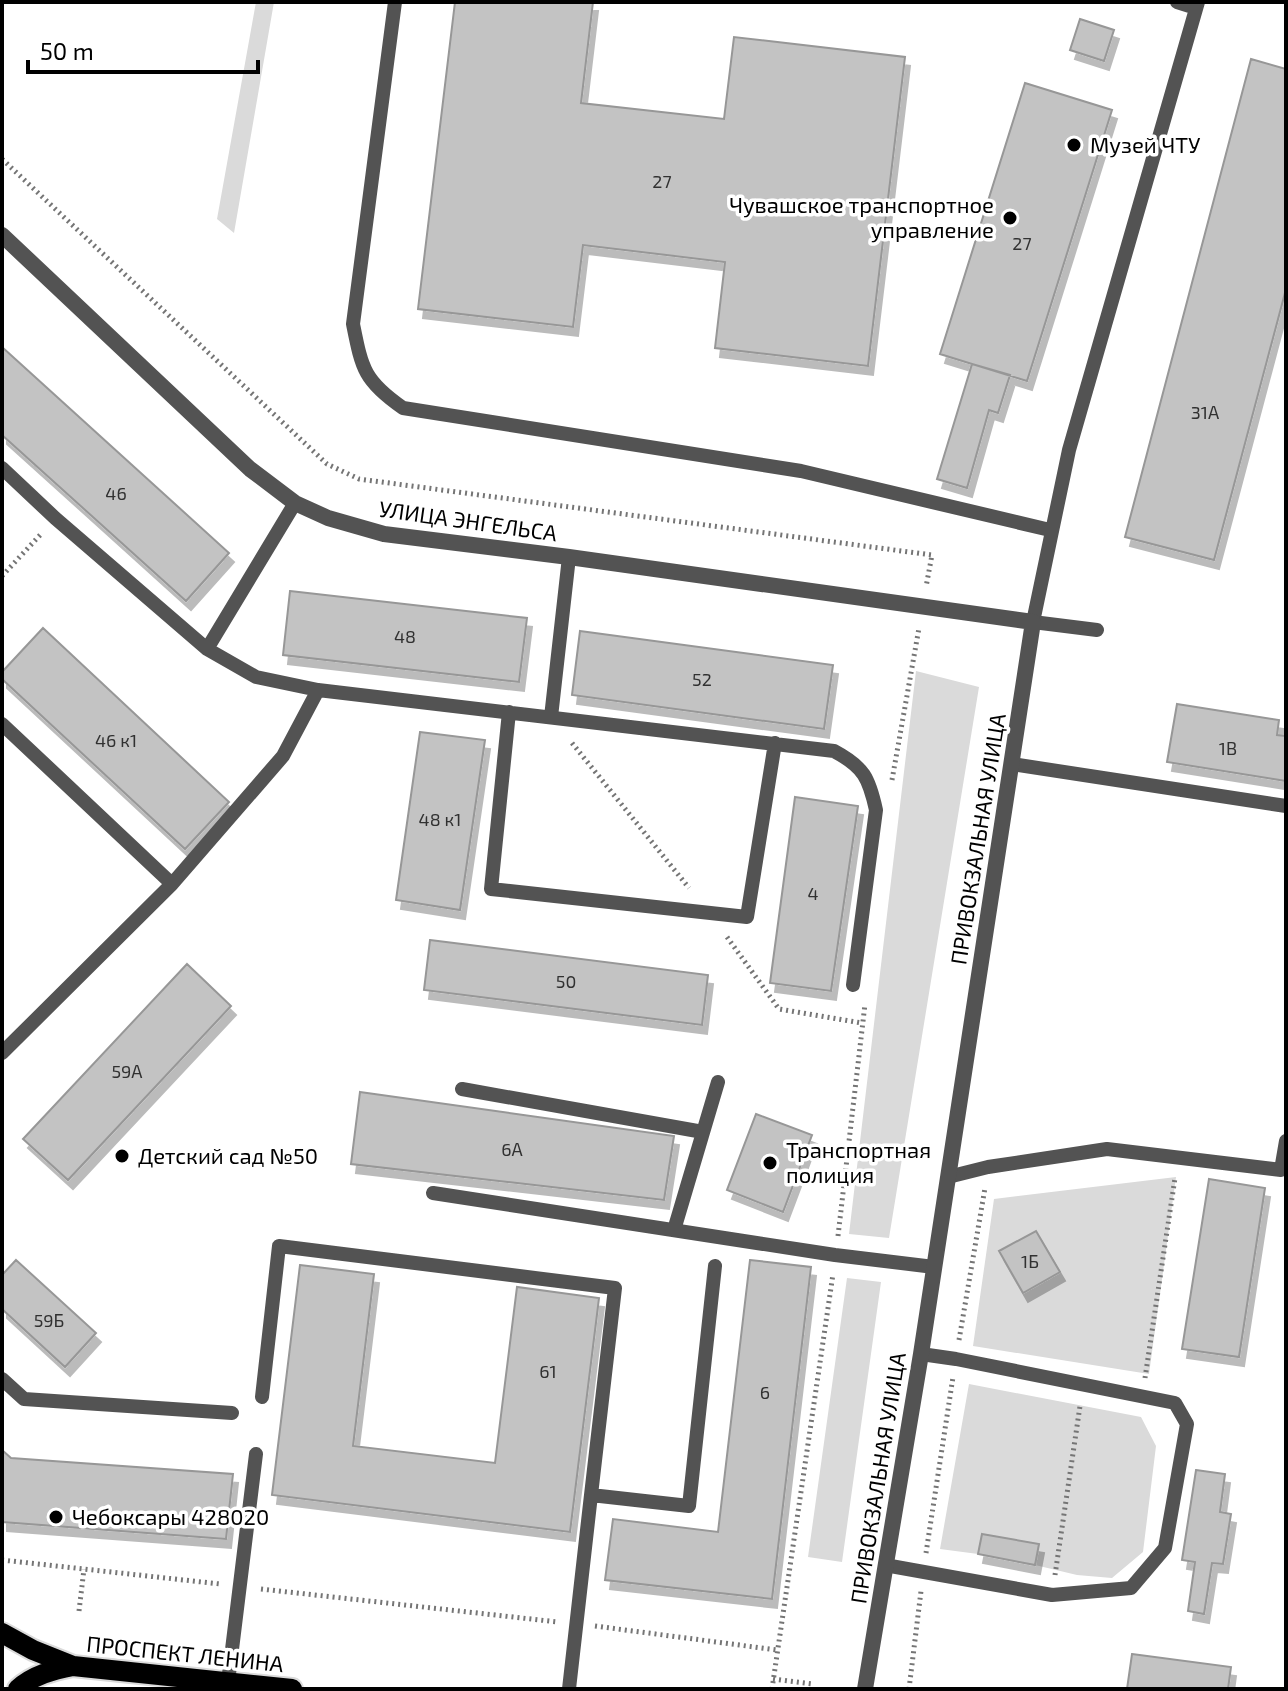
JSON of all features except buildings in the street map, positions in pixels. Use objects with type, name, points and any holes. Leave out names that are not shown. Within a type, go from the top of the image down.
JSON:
[{"type":"main road","name":"ПРОСПЕКТ ЛЕНИНА","points":[[2,1633],[73,1666],[292,1689]]},
{"type":"main road","name":"ПРОСПЕКТ ЛЕНИНА","points":[[18,1689],[49,1671],[73,1666]]},
{"type":"street","name":"УЛИЦА ЭНГЕЛЬСА","points":[[2,235],[250,469],[295,503],[328,518],[384,534],[1033,622]]},
{"type":"street","name":"ПРИВОКЗАЛЬНАЯ УЛИЦА","points":[[865,1689],[921,1354],[1033,622]]},
{"type":"lane","points":[[395,2],[353,324],[361,362],[377,390],[403,408],[801,471],[1050,530]]},
{"type":"lane","points":[[1177,2],[1197,5]]},
{"type":"lane","name":"ПРИВОКЗАЛЬНАЯ УЛИЦА","points":[[1033,622],[1069,450],[1197,5]]},
{"type":"lane","points":[[2,468],[55,518],[207,649],[256,677],[318,690],[834,751],[856,763],[870,783],[876,810],[859,989]]},
{"type":"lane","points":[[207,649],[295,503]]},
{"type":"lane","points":[[551,717],[569,557]]},
{"type":"lane","points":[[1033,622],[1097,630]]},
{"type":"lane","points":[[2,1053],[172,884],[283,756],[318,690]]},
{"type":"lane","points":[[509,712],[491,889],[747,917],[775,743]]},
{"type":"lane","points":[[2,724],[172,884]]},
{"type":"lane","points":[[1012,764],[1286,806]]},
{"type":"lane","points":[[674,1230],[718,1082]]},
{"type":"lane","points":[[462,1089],[703,1132]]},
{"type":"lane","points":[[948,1177],[988,1167],[1107,1149],[1281,1170],[1286,1141]]},
{"type":"lane","points":[[433,1193],[835,1255],[934,1267]]},
{"type":"lane","points":[[262,1397],[279,1246],[615,1288],[569,1689]]},
{"type":"lane","points":[[591,1495],[689,1506],[715,1266]]},
{"type":"lane","points":[[885,1565],[1052,1595],[1131,1588],[1165,1548],[1187,1424],[1175,1403],[921,1354]]},
{"type":"lane","points":[[2,1379],[24,1399],[232,1413]]},
{"type":"lane","points":[[228,1682],[256,1454]]},
{"type":"path","points":[[2,159],[327,464],[359,479],[932,555],[889,791]]},
{"type":"path","points":[[2,576],[55,518]]},
{"type":"path","points":[[772,1689],[835,1255],[859,989]]},
{"type":"path","points":[[1143,1396],[1178,1158]]},
{"type":"path","points":[[1052,1595],[1083,1384]]},
{"type":"path","points":[[909,1689],[927,1547]]},
{"type":"path","points":[[2,1560],[577,1624],[777,1650]]},
{"type":"path","points":[[79,1611],[84,1569]]},
{"type":"path","points":[[773,1679],[813,1684]]},
{"type":"shaded area","points":[[256,2],[274,2],[234,233],[217,219]]},
{"type":"shaded area","points":[[916,671],[979,687],[889,1238],[849,1234]]},
{"type":"shaded area","points":[[1176,1177],[1149,1374],[973,1346],[994,1199]]},
{"type":"shaded area","points":[[847,1278],[881,1282],[842,1562],[808,1557]]},
{"type":"shaded area","points":[[969,1384],[1141,1417],[1156,1446],[1143,1552],[1112,1578],[1077,1575],[1035,1565],[1039,1544],[982,1534],[978,1554],[940,1549]]},
{"type":"place","name":"Музей ЧТУ","points":[[1074,145]]},
{"type":"place","name":"Чувашское транспортное управление","points":[[1010,218]]},
{"type":"place","name":"Детский сад №50","points":[[122,1156]]},
{"type":"place","name":"Транспортная полиция","points":[[770,1163]]},
{"type":"place","name":"Чебоксары 428020","points":[[56,1517]]}]
